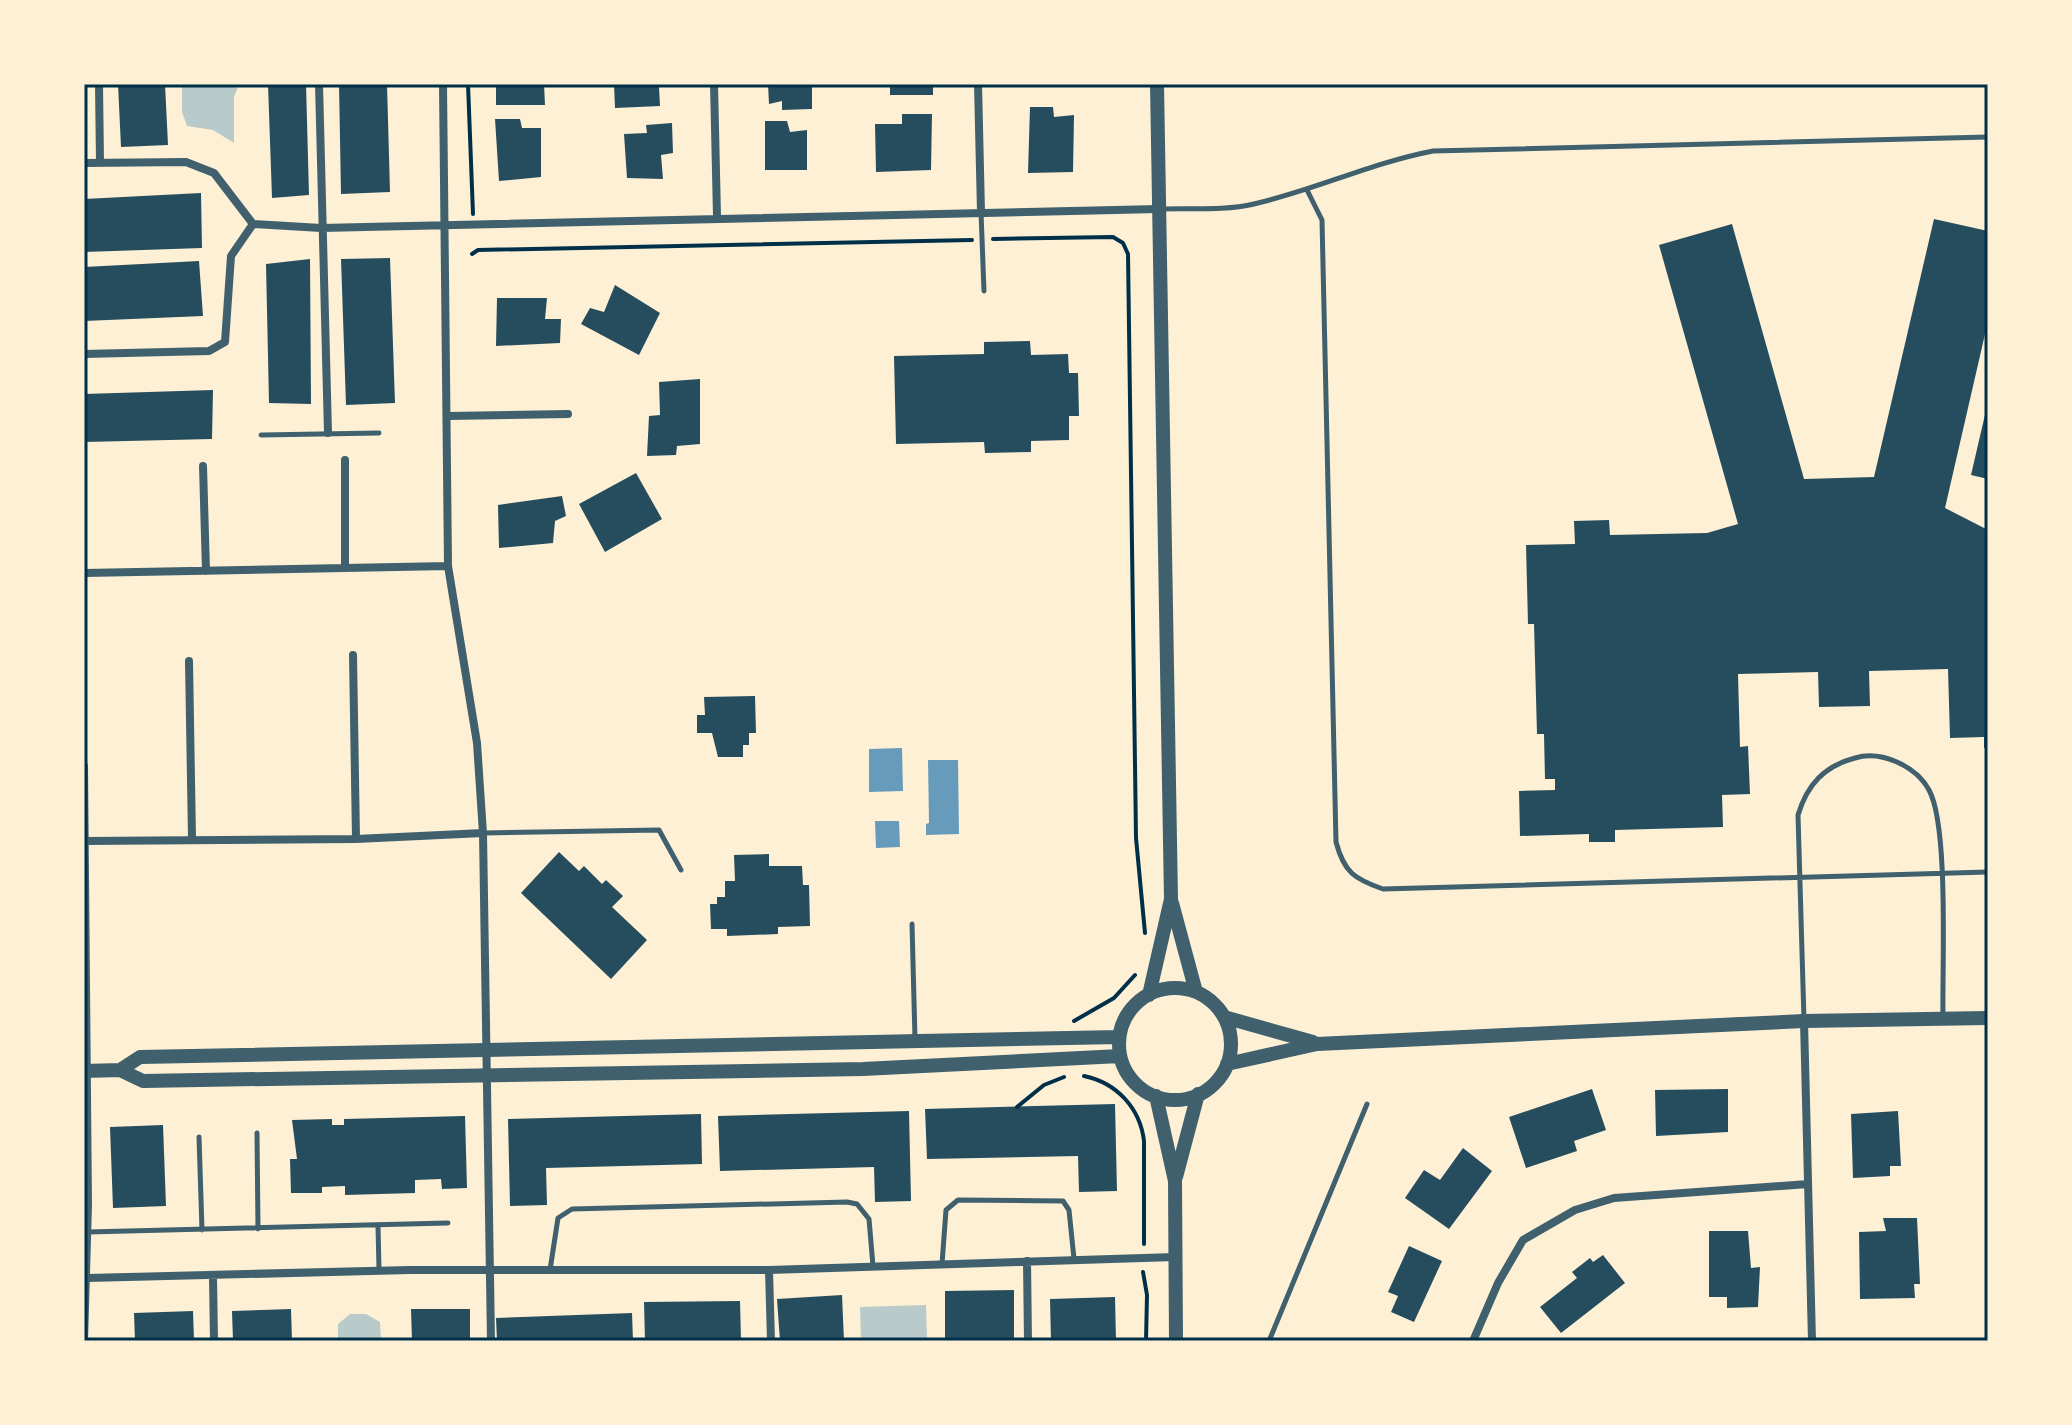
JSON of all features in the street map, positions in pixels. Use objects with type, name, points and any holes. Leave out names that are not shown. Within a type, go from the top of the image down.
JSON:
[{"type":"street","points":[[99,84],[100,163]]},
{"type":"street","points":[[319,84],[328,433]]},
{"type":"street","points":[[443,84],[449,416],[448,566],[477,743],[483,833],[491,1341]]},
{"type":"street","points":[[714,84],[717,216]]},
{"type":"street","points":[[978,84],[981,212]]},
{"type":"street","points":[[1149,995],[1171,899],[1157,84]]},
{"type":"street","points":[[84,163],[186,162],[214,173],[253,224],[321,228],[717,216],[1159,209]]},
{"type":"street","points":[[84,354],[209,351],[225,342],[231,256],[253,224]]},
{"type":"street","points":[[449,416],[568,414]]},
{"type":"street","points":[[345,460],[345,568]]},
{"type":"street","points":[[203,466],[206,571]]},
{"type":"street","points":[[84,573],[448,566]]},
{"type":"street","points":[[353,655],[356,839]]},
{"type":"street","points":[[189,661],[192,839]]},
{"type":"street","points":[[84,766],[88,1232],[84,1341]]},
{"type":"street","points":[[85,841],[356,839],[483,833]]},
{"type":"street","points":[[1171,899],[1196,992]]},
{"type":"street","points":[[1173,987],[1196,992],[1209,999],[1224,1017],[1232,1042],[1227,1064],[1217,1081],[1198,1094],[1179,1101],[1156,1096],[1133,1081],[1120,1056],[1119,1037],[1124,1019],[1136,1003],[1149,995],[1173,987]]},
{"type":"street","points":[[1224,1017],[1317,1044]]},
{"type":"street","points":[[1227,1064],[1317,1044],[1804,1021],[1988,1018]]},
{"type":"street","points":[[1804,1021],[1812,1341]]},
{"type":"street","points":[[120,1070],[140,1057],[1119,1037]]},
{"type":"street","points":[[85,1071],[120,1070],[143,1081],[863,1069],[1120,1056]]},
{"type":"street","points":[[1175,1181],[1198,1094]]},
{"type":"street","points":[[1156,1096],[1175,1181],[1176,1341]]},
{"type":"street","points":[[1473,1341],[1498,1283],[1523,1240],[1575,1210],[1614,1198],[1808,1184]]},
{"type":"street","points":[[88,1278],[379,1271],[769,1270],[1175,1257]]},
{"type":"street","points":[[1027,1261],[1028,1341]]},
{"type":"street","points":[[769,1270],[771,1341]]},
{"type":"street","points":[[213,1277],[214,1341]]},
{"type":"lane","points":[[1159,209],[1250,205],[1307,190],[1391,159],[1433,151],[1988,137]]},
{"type":"lane","points":[[1307,190],[1322,220],[1336,842],[1342,865],[1356,880],[1383,889],[1988,872]]},
{"type":"lane","points":[[981,212],[984,291]]},
{"type":"lane","points":[[261,435],[379,433]]},
{"type":"lane","points":[[1804,1021],[1798,815],[1805,792],[1823,772],[1840,762],[1862,756],[1885,758],[1908,767],[1929,790],[1940,829],[1943,1018]]},
{"type":"lane","points":[[483,833],[659,830],[681,870]]},
{"type":"lane","points":[[912,924],[915,1040]]},
{"type":"lane","points":[[1269,1341],[1367,1104]]},
{"type":"lane","points":[[257,1133],[258,1229]]},
{"type":"lane","points":[[199,1137],[202,1230]]},
{"type":"lane","points":[[942,1264],[946,1210],[958,1200],[1063,1201],[1069,1210],[1074,1259]]},
{"type":"lane","points":[[550,1270],[558,1218],[572,1209],[847,1202],[857,1204],[869,1219],[873,1266]]},
{"type":"lane","points":[[88,1232],[448,1223]]},
{"type":"lane","points":[[378,1225],[379,1271]]},
{"type":"path","points":[[468,84],[471,196]]},
{"type":"path","points":[[472,254],[478,250],[1113,237],[1123,243],[1128,254],[1136,838],[1141,858],[1145,941]]},
{"type":"path","points":[[1074,1018],[1114,998],[1139,969]]},
{"type":"path","points":[[1017,1107],[1044,1085],[1066,1076],[1101,1080],[1135,1110],[1144,1143],[1145,1232]]},
{"type":"path","points":[[1142,1281],[1147,1295],[1146,1341]]},
{"type":"shaded area","points":[[182,84],[239,84],[234,97],[234,143],[213,130],[187,126],[182,112]]},
{"type":"shaded area","points":[[926,1305],[927,1341],[861,1341],[860,1307]]},
{"type":"shaded area","points":[[350,1314],[366,1314],[380,1322],[381,1341],[338,1341],[338,1324]]},
{"type":"water","points":[[902,748],[903,791],[869,792],[869,749]]},
{"type":"water","points":[[928,760],[958,760],[959,834],[926,835],[926,824],[929,823]]},
{"type":"water","points":[[875,821],[899,821],[900,847],[876,848]]},
{"type":"building","points":[[118,84],[165,84],[168,145],[121,147]]},
{"type":"building","points":[[268,84],[306,84],[309,195],[272,198]]},
{"type":"building","points":[[339,84],[387,84],[390,192],[341,194]]},
{"type":"building","points":[[496,84],[544,84],[545,105],[496,105]]},
{"type":"building","points":[[614,84],[669,86],[659,87],[660,106],[615,108]]},
{"type":"building","points":[[768,84],[812,84],[812,109],[782,110],[782,101],[769,104]]},
{"type":"building","points":[[890,84],[933,84],[933,95],[890,95]]},
{"type":"building","points":[[1030,107],[1053,107],[1054,117],[1074,115],[1073,172],[1028,173]]},
{"type":"building","points":[[902,114],[932,114],[931,170],[876,172],[875,124],[902,124]]},
{"type":"building","points":[[495,119],[520,119],[522,128],[541,128],[541,177],[499,181]]},
{"type":"building","points":[[765,121],[787,121],[790,132],[807,130],[807,170],[765,170]]},
{"type":"building","points":[[672,123],[673,153],[661,155],[663,179],[627,178],[624,134],[647,133],[646,125]]},
{"type":"building","points":[[201,193],[202,248],[84,252],[84,199]]},
{"type":"building","points":[[1934,219],[1988,231],[1988,321],[1945,508],[1988,530],[1988,747],[1984,748],[1984,737],[1950,738],[1948,669],[1869,671],[1870,706],[1819,707],[1818,672],[1738,674],[1740,747],[1748,746],[1750,794],[1722,795],[1723,827],[1615,830],[1615,842],[1589,842],[1589,834],[1520,836],[1519,791],[1555,790],[1555,779],[1545,779],[1544,734],[1537,734],[1534,624],[1528,624],[1526,545],[1575,544],[1574,521],[1609,520],[1610,535],[1707,533],[1738,524],[1659,245],[1732,224],[1804,479],[1874,477]]},
{"type":"building","points":[[390,258],[395,403],[346,405],[341,259]]},
{"type":"building","points":[[310,259],[311,404],[269,403],[266,264]]},
{"type":"building","points":[[199,261],[203,316],[84,321],[84,267]]},
{"type":"building","points":[[615,285],[660,313],[639,355],[581,324],[590,308],[604,312]]},
{"type":"building","points":[[497,298],[547,298],[545,319],[561,319],[560,343],[496,346]]},
{"type":"building","points":[[1030,341],[1031,355],[1068,354],[1069,373],[1078,373],[1079,416],[1069,416],[1069,440],[1031,441],[1031,452],[985,453],[984,442],[896,444],[894,356],[984,354],[984,342]]},
{"type":"building","points":[[700,379],[700,444],[677,446],[676,455],[647,456],[649,416],[660,415],[659,382]]},
{"type":"building","points":[[213,390],[212,439],[84,442],[84,394]]},
{"type":"building","points":[[1988,406],[1988,479],[1971,475]]},
{"type":"building","points":[[636,473],[662,519],[605,552],[579,504]]},
{"type":"building","points":[[562,496],[566,516],[555,521],[553,543],[499,548],[498,505]]},
{"type":"building","points":[[755,696],[756,733],[749,733],[749,745],[743,745],[743,757],[718,757],[712,733],[697,733],[697,715],[705,715],[704,697]]},
{"type":"building","points":[[559,852],[579,871],[584,866],[602,884],[606,880],[623,896],[612,907],[647,940],[611,979],[521,893]]},
{"type":"building","points":[[769,854],[769,866],[802,866],[803,885],[809,885],[810,926],[778,927],[778,934],[727,936],[727,929],[711,929],[710,904],[717,904],[717,897],[725,897],[725,881],[735,881],[734,855]]},
{"type":"building","points":[[1592,1089],[1606,1130],[1574,1141],[1577,1151],[1526,1168],[1509,1117]]},
{"type":"building","points":[[1728,1089],[1728,1132],[1656,1136],[1655,1090]]},
{"type":"building","points":[[1115,1104],[1117,1191],[1079,1192],[1078,1156],[927,1159],[925,1109]]},
{"type":"building","points":[[909,1111],[911,1201],[875,1202],[874,1167],[720,1171],[718,1116]]},
{"type":"building","points":[[1898,1111],[1901,1166],[1890,1166],[1890,1176],[1853,1178],[1851,1114]]},
{"type":"building","points":[[701,1114],[702,1164],[546,1168],[547,1205],[510,1206],[508,1119]]},
{"type":"building","points":[[465,1116],[467,1188],[442,1189],[441,1179],[415,1180],[415,1193],[345,1195],[345,1186],[322,1187],[322,1193],[291,1193],[290,1159],[297,1159],[292,1120],[332,1119],[332,1125],[344,1125],[344,1119]]},
{"type":"building","points":[[163,1125],[166,1206],[113,1208],[110,1127]]},
{"type":"building","points":[[1463,1148],[1492,1171],[1449,1229],[1405,1198],[1424,1170],[1440,1180]]},
{"type":"building","points":[[1883,1218],[1917,1218],[1920,1284],[1914,1284],[1915,1298],[1860,1299],[1859,1232],[1886,1231]]},
{"type":"building","points":[[1709,1231],[1748,1231],[1751,1268],[1760,1267],[1758,1307],[1727,1308],[1727,1297],[1709,1297]]},
{"type":"building","points":[[1409,1246],[1442,1261],[1414,1322],[1391,1312],[1398,1296],[1388,1292]]},
{"type":"building","points":[[1603,1255],[1625,1283],[1561,1333],[1540,1307],[1577,1278],[1572,1272],[1590,1258],[1593,1262]]},
{"type":"building","points":[[1014,1290],[1014,1341],[945,1341],[945,1291]]},
{"type":"building","points":[[842,1295],[844,1341],[780,1341],[777,1299]]},
{"type":"building","points":[[1115,1297],[1116,1341],[1051,1341],[1050,1299]]},
{"type":"building","points":[[740,1301],[741,1341],[645,1341],[644,1302]]},
{"type":"building","points":[[291,1309],[292,1341],[233,1341],[232,1311]]},
{"type":"building","points":[[411,1309],[470,1309],[470,1341],[412,1341]]},
{"type":"building","points":[[193,1311],[194,1341],[135,1341],[134,1313]]},
{"type":"building","points":[[632,1313],[633,1341],[497,1341],[496,1318]]}]
